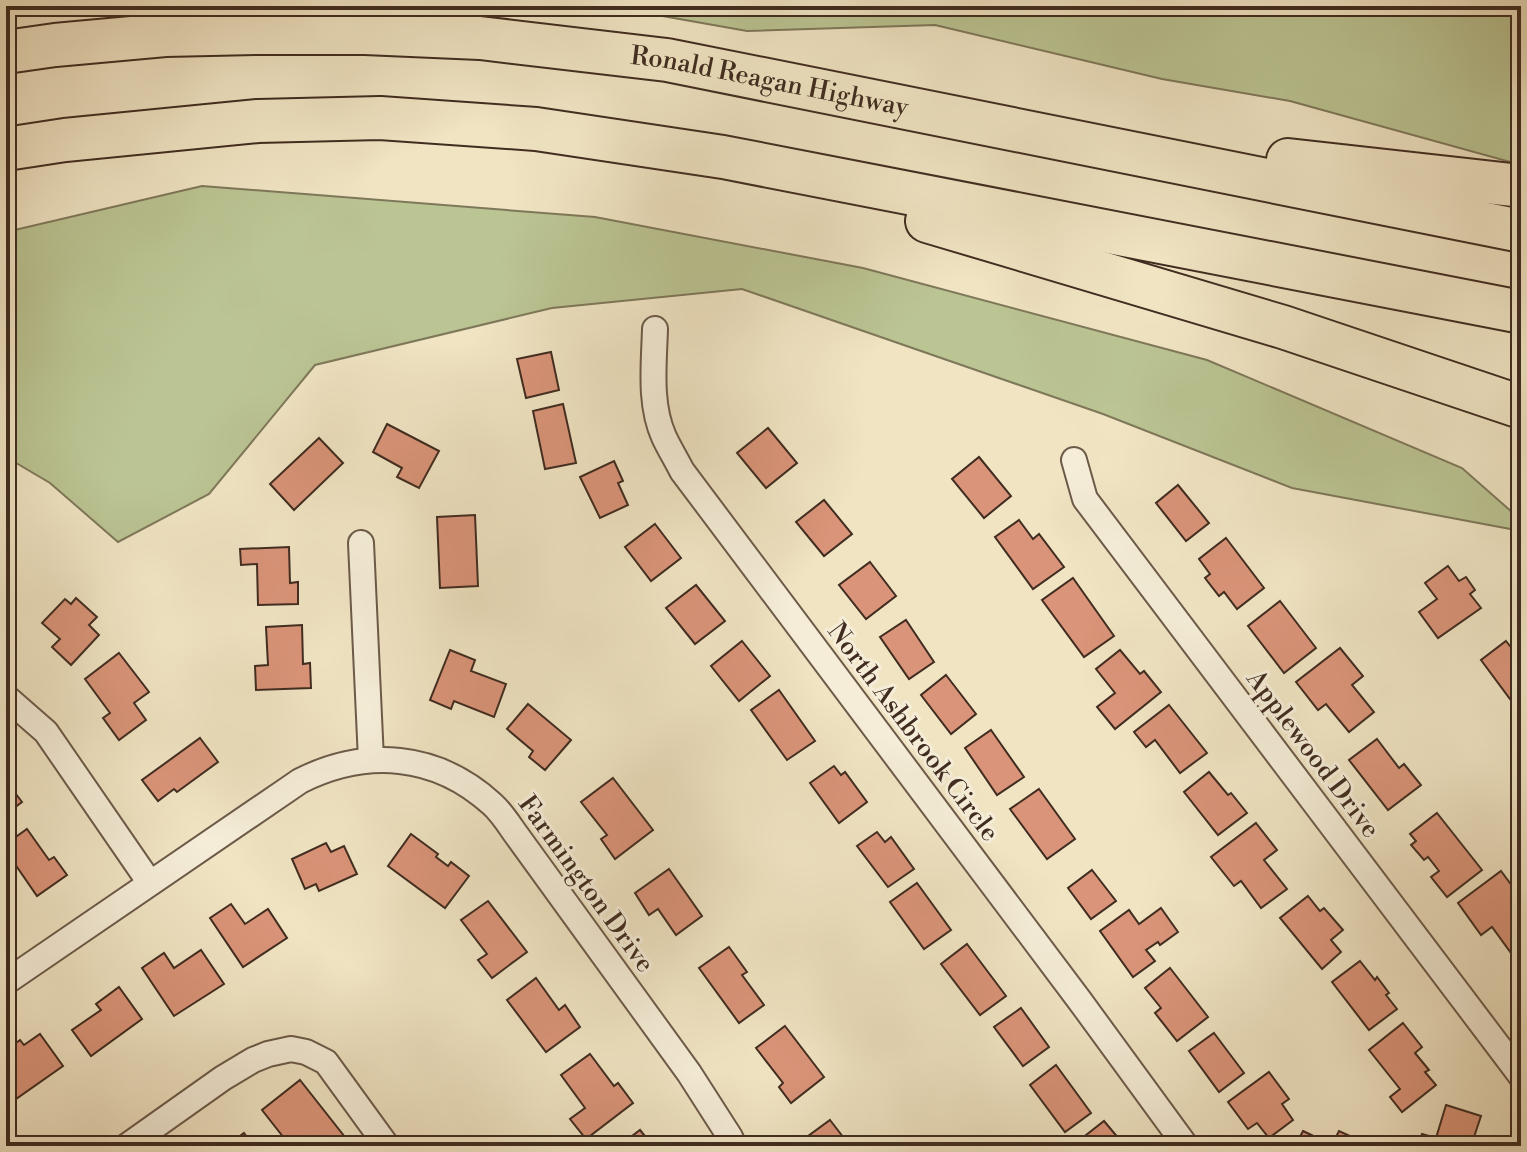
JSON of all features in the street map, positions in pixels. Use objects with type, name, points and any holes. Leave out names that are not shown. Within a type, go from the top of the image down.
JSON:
[{"type":"highway","name":"Ronald Reagan Highway","points":[[6,52],[165,35],[365,33],[480,38],[667,60],[1521,231]]},
{"type":"highway","points":[[6,149],[65,140],[258,121],[380,118],[536,129],[723,157],[1521,312]]},
{"type":"highway","points":[[1001,127],[1521,186]]},
{"type":"highway","points":[[723,157],[957,231],[1283,327],[1521,407]]},
{"type":"street","name":"North Ashbrook Circle","points":[[655,329],[656,409],[663,435],[682,471],[1186,1146]]},
{"type":"street","name":"Applewood Drive","points":[[1074,460],[1085,499],[1521,1076]]},
{"type":"street","points":[[361,543],[371,760]]},
{"type":"street","points":[[6,697],[46,732],[150,883]]},
{"type":"street","name":"Farmington Drive","points":[[6,982],[300,781],[320,771],[358,761],[398,761],[426,766],[452,776],[494,806],[689,1073],[734,1146]]},
{"type":"street","points":[[127,1146],[253,1060],[291,1049],[306,1052],[326,1062],[387,1146]]},
{"type":"green space","points":[[606,6],[1517,6],[1521,19],[1521,165],[1290,101],[1162,79],[935,25],[747,31]]},
{"type":"green space","points":[[202,186],[595,217],[863,268],[1207,360],[1462,468],[1521,520],[1521,531],[1292,488],[1103,414],[742,289],[552,308],[315,365],[209,494],[118,542],[50,483],[6,457],[6,232]]},
{"type":"building","points":[[551,352],[559,390],[526,398],[517,359]]},
{"type":"building","points":[[563,404],[576,463],[545,469],[533,411]]},
{"type":"building","points":[[387,424],[439,451],[419,488],[397,477],[402,468],[373,452]]},
{"type":"building","points":[[768,428],[797,463],[766,488],[737,453]]},
{"type":"building","points":[[319,438],[343,463],[294,510],[270,484]]},
{"type":"building","points":[[979,457],[1011,496],[984,518],[952,479]]},
{"type":"building","points":[[614,461],[623,481],[618,483],[628,505],[600,518],[580,477]]},
{"type":"building","points":[[1178,485],[1209,523],[1186,541],[1156,503]]},
{"type":"building","points":[[824,500],[852,534],[824,556],[796,522]]},
{"type":"building","points":[[475,515],[478,586],[440,588],[437,517]]},
{"type":"building","points":[[1019,520],[1033,539],[1039,534],[1064,567],[1033,589],[995,537]]},
{"type":"building","points":[[655,524],[681,558],[651,581],[625,547]]},
{"type":"building","points":[[1226,538],[1264,588],[1237,609],[1224,592],[1219,596],[1205,578],[1210,574],[1199,559]]},
{"type":"building","points":[[289,547],[290,583],[298,582],[298,604],[258,605],[257,564],[241,565],[240,549]]},
{"type":"building","points":[[870,562],[896,596],[866,619],[839,585]]},
{"type":"building","points":[[1448,566],[1459,581],[1466,577],[1475,590],[1470,594],[1481,608],[1438,638],[1419,612],[1437,599],[1425,583]]},
{"type":"building","points":[[1073,578],[1114,636],[1084,657],[1042,600]]},
{"type":"building","points":[[696,585],[725,621],[695,644],[666,608]]},
{"type":"building","points":[[76,598],[97,617],[89,625],[99,635],[71,665],[52,647],[60,639],[42,623],[65,599],[71,604]]},
{"type":"building","points":[[1280,601],[1316,648],[1284,673],[1248,626]]},
{"type":"building","points":[[906,620],[934,662],[909,679],[880,637]]},
{"type":"building","points":[[302,625],[303,664],[310,663],[311,688],[256,690],[255,666],[268,665],[266,627]]},
{"type":"building","points":[[742,641],[770,676],[739,701],[711,666]]},
{"type":"building","points":[[1506,641],[1521,660],[1521,697],[1513,703],[1481,660]]},
{"type":"building","points":[[1340,648],[1363,676],[1352,685],[1374,712],[1349,732],[1326,704],[1318,710],[1296,682]]},
{"type":"building","points":[[450,650],[475,660],[471,671],[506,684],[494,717],[454,701],[451,709],[430,700]]},
{"type":"building","points":[[1120,650],[1140,674],[1144,671],[1161,692],[1115,729],[1097,707],[1115,693],[1096,669]]},
{"type":"building","points":[[119,653],[149,692],[134,703],[146,720],[119,740],[103,718],[110,713],[85,679]]},
{"type":"building","points":[[946,675],[976,714],[951,734],[921,695]]},
{"type":"building","points":[[779,690],[815,741],[787,760],[751,710]]},
{"type":"building","points":[[528,704],[571,740],[545,770],[529,757],[533,751],[507,729]]},
{"type":"building","points":[[1169,705],[1207,753],[1180,773],[1155,740],[1146,747],[1134,732]]},
{"type":"building","points":[[991,730],[1024,777],[997,795],[965,748]]},
{"type":"building","points":[[200,738],[218,762],[177,792],[174,789],[158,801],[142,780]]},
{"type":"building","points":[[1377,739],[1399,768],[1404,764],[1421,785],[1388,810],[1349,760]]},
{"type":"building","points":[[834,766],[841,775],[845,772],[867,802],[839,823],[810,783]]},
{"type":"building","points":[[1209,772],[1247,813],[1218,835],[1184,792]]},
{"type":"building","points":[[613,778],[653,830],[615,859],[601,839],[607,835],[581,802]]},
{"type":"building","points":[[6,781],[22,802],[6,814]]},
{"type":"building","points":[[1039,789],[1075,839],[1047,859],[1010,809]]},
{"type":"building","points":[[1437,813],[1482,870],[1447,897],[1431,877],[1439,871],[1428,857],[1424,860],[1411,845],[1416,841],[1410,834]]},
{"type":"building","points":[[1256,823],[1277,850],[1264,860],[1287,889],[1261,908],[1241,881],[1234,886],[1211,857]]},
{"type":"building","points":[[27,829],[49,860],[54,857],[67,875],[37,896],[6,851],[6,844]]},
{"type":"building","points":[[877,832],[885,842],[891,837],[914,869],[888,887],[857,846]]},
{"type":"building","points":[[411,834],[438,854],[436,857],[448,866],[451,862],[469,876],[445,908],[388,866]]},
{"type":"building","points":[[326,843],[331,852],[344,846],[357,874],[319,891],[316,884],[305,889],[292,859]]},
{"type":"building","points":[[669,869],[702,916],[676,935],[658,909],[649,915],[635,893]]},
{"type":"building","points":[[1092,870],[1116,901],[1091,919],[1068,888]]},
{"type":"building","points":[[1501,871],[1521,898],[1515,904],[1521,912],[1521,946],[1511,953],[1492,927],[1481,935],[1458,903]]},
{"type":"building","points":[[917,883],[951,930],[924,949],[890,902]]},
{"type":"building","points":[[1308,896],[1320,911],[1324,908],[1343,930],[1331,940],[1341,952],[1322,969],[1280,918]]},
{"type":"building","points":[[488,901],[527,952],[492,978],[478,960],[487,954],[461,920]]},
{"type":"building","points":[[231,904],[245,924],[268,909],[287,938],[243,967],[210,918]]},
{"type":"building","points":[[1161,908],[1178,932],[1160,945],[1158,942],[1146,950],[1155,961],[1133,977],[1100,931],[1129,910],[1139,924]]},
{"type":"building","points":[[967,944],[1006,996],[980,1015],[941,964]]},
{"type":"building","points":[[729,947],[747,972],[742,975],[764,1005],[739,1023],[699,968]]},
{"type":"building","points":[[201,950],[224,984],[174,1016],[142,968],[164,953],[174,968]]},
{"type":"building","points":[[1360,961],[1375,980],[1377,977],[1397,1009],[1369,1030],[1332,982]]},
{"type":"building","points":[[1170,968],[1208,1017],[1177,1041],[1155,1013],[1161,1008],[1145,988]]},
{"type":"building","points":[[536,978],[559,1010],[565,1005],[580,1027],[546,1052],[507,1000]]},
{"type":"building","points":[[119,987],[142,1019],[91,1056],[72,1030],[101,1010],[96,1004]]},
{"type":"building","points":[[1021,1008],[1049,1047],[1023,1066],[994,1027]]},
{"type":"building","points":[[1403,1023],[1422,1047],[1415,1053],[1436,1085],[1402,1112],[1390,1097],[1400,1089],[1369,1050]]},
{"type":"building","points":[[785,1026],[824,1077],[791,1103],[779,1087],[783,1083],[756,1048]]},
{"type":"building","points":[[1214,1033],[1244,1073],[1219,1092],[1189,1051]]},
{"type":"building","points":[[40,1034],[63,1066],[6,1106],[6,1050],[20,1040],[24,1045]]},
{"type":"building","points":[[590,1054],[614,1086],[618,1083],[633,1103],[586,1139],[570,1119],[585,1108],[561,1075]]},
{"type":"building","points":[[1056,1065],[1091,1113],[1065,1132],[1030,1085]]},
{"type":"building","points":[[1269,1072],[1289,1099],[1282,1104],[1293,1120],[1269,1138],[1257,1123],[1248,1129],[1228,1102]]},
{"type":"building","points":[[300,1080],[352,1146],[274,1146],[284,1138],[262,1110]]},
{"type":"building","points":[[1446,1105],[1481,1116],[1471,1146],[1418,1146],[1422,1134],[1436,1138]]},
{"type":"building","points":[[830,1120],[850,1146],[803,1146],[800,1142]]},
{"type":"building","points":[[1104,1121],[1125,1146],[1078,1146],[1076,1143]]},
{"type":"building","points":[[640,1130],[653,1146],[619,1146]]},
{"type":"building","points":[[1303,1131],[1332,1145],[1339,1131],[1363,1142],[1360,1146],[1295,1146]]},
{"type":"building","points":[[244,1133],[254,1146],[227,1146]]}]
